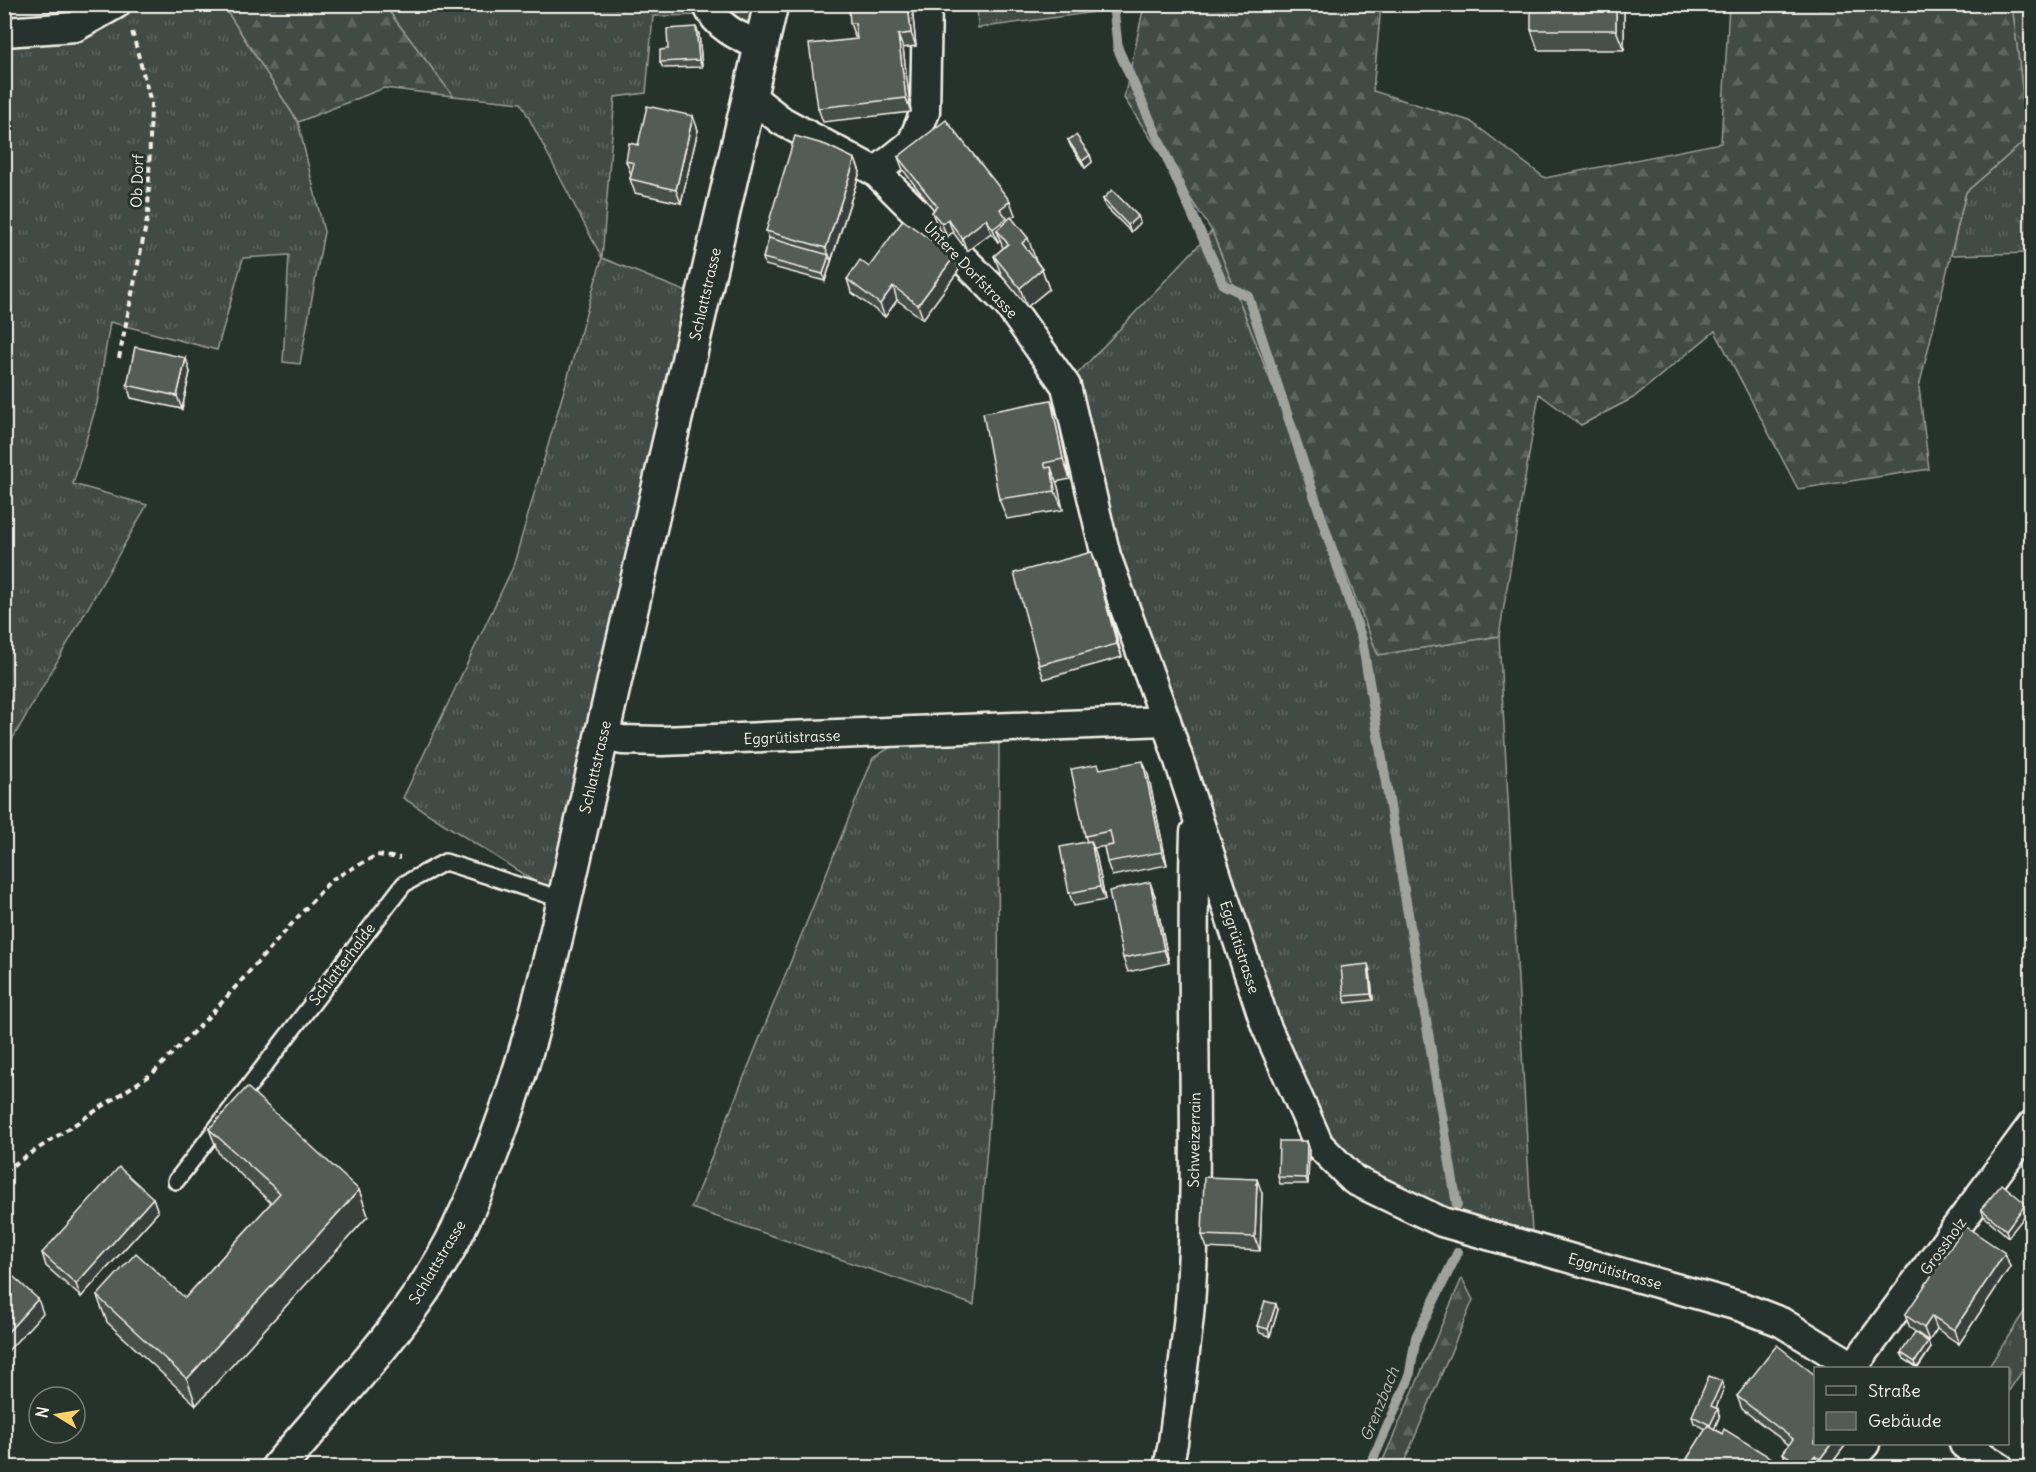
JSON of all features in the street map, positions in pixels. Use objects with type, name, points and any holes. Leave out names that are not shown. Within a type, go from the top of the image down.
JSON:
[{"type":"street","points":[[707,4],[711,15],[736,36],[761,46]]},
{"type":"street","name":"Schlattstrasse","points":[[278,1467],[408,1311],[457,1234],[495,1149],[518,1081],[564,900],[771,4]]},
{"type":"street","points":[[876,172],[912,143],[925,112],[927,4]]},
{"type":"street","points":[[4,32],[75,27],[124,15]]},
{"type":"street","name":"Untere Dorfstrasse","points":[[750,96],[782,121],[876,172],[1008,304],[1066,386],[1106,556],[1166,721]]},
{"type":"street","name":"Eggrütistrasse","points":[[602,735],[622,740],[662,741],[1166,721],[1266,1026],[1319,1145],[1354,1180],[1442,1222],[1742,1307],[1781,1322],[1855,1367]]},
{"type":"street","name":"Schweizerrain","points":[[1168,1467],[1173,1443],[1191,1291],[1195,1105],[1193,904],[1196,811]]},
{"type":"street","name":"Grossholz","points":[[1855,1367],[2031,1125]]},
{"type":"street","points":[[1843,1467],[1863,1445]]},
{"type":"street","points":[[1967,1445],[2000,1467]]},
{"type":"lane","points":[[445,862],[564,900]]},
{"type":"lane","name":"Schlatterhalde","points":[[176,1181],[404,884],[445,862]]},
{"type":"path","name":"Ob Dorf","points":[[119,358],[148,215],[152,103],[124,15]]},
{"type":"path","points":[[4,1171],[153,1073],[214,1010],[331,880],[377,855],[445,862]]},
{"type":"path","points":[[237,1467],[244,1458]]},
{"type":"green space","points":[[2012,4],[2028,138],[1966,192],[1919,387],[1929,469],[1798,489],[1715,331],[1633,398],[1581,425],[1539,394],[1499,636],[1378,655],[1212,231],[1124,98],[1144,6],[1381,5],[1373,91],[1470,121],[1545,178],[1721,143],[1729,5]]},
{"type":"green space","points":[[116,5],[223,5],[298,122],[324,232],[300,364],[283,362],[289,255],[243,258],[217,350],[110,322],[97,403],[73,484],[147,505],[5,752],[4,159],[8,158],[4,149],[5,32]]},
{"type":"green space","points":[[223,5],[384,5],[453,96],[384,88],[298,122]]},
{"type":"green space","points":[[384,5],[771,5],[761,46],[711,15],[653,16],[646,93],[615,97],[602,258],[521,103],[453,96]]},
{"type":"green space","points":[[977,5],[1146,5],[978,28]]},
{"type":"green space","points":[[2012,5],[2031,5],[2031,253],[1951,255],[1966,192],[2028,138]]},
{"type":"green space","points":[[1212,231],[1378,655],[1499,636],[1532,1233],[1475,1232],[1319,1145],[1196,811],[1066,386]]},
{"type":"green space","points":[[602,258],[704,299],[564,900],[403,798],[513,567]]},
{"type":"green space","points":[[999,728],[998,1012],[974,1305],[691,1208],[873,758],[915,732]]},
{"type":"green space","points":[[1462,1278],[1473,1300],[1402,1467],[1380,1467]]},
{"type":"green space","points":[[2031,1301],[2031,1358],[2009,1391],[2009,1367],[1989,1367]]},
{"type":"building","points":[[908,4],[911,33],[898,35],[906,98],[818,108],[809,44],[857,39],[855,23],[850,23],[849,9]]},
{"type":"building","points":[[1531,4],[1616,4],[1616,30],[1531,30]]},
{"type":"building","points":[[696,27],[699,60],[660,62],[660,50],[668,49],[667,29]]},
{"type":"building","points":[[647,106],[693,116],[676,190],[630,179],[634,163],[626,161],[629,143],[638,145]]},
{"type":"building","points":[[946,120],[1010,201],[1000,209],[1007,218],[993,229],[986,219],[962,238],[948,219],[942,224],[932,212],[937,206],[898,157]]},
{"type":"building","points":[[1076,135],[1090,155],[1082,161],[1068,140]]},
{"type":"building","points":[[795,136],[826,145],[855,159],[826,248],[766,231]]},
{"type":"building","points":[[1112,190],[1138,216],[1128,225],[1103,199]]},
{"type":"building","points":[[1011,217],[1028,238],[1022,243],[1042,269],[1020,288],[994,256],[1008,244],[997,230]]},
{"type":"building","points":[[903,220],[954,257],[918,305],[893,286],[880,304],[847,279],[860,260],[869,267]]},
{"type":"building","points":[[769,238],[829,255],[823,274],[763,258]]},
{"type":"building","points":[[135,347],[186,358],[177,396],[127,385]]},
{"type":"building","points":[[1051,400],[1063,459],[1044,463],[1046,468],[1051,467],[1055,491],[999,499],[983,413]]},
{"type":"building","points":[[1092,552],[1117,644],[1039,665],[1014,573]]},
{"type":"building","points":[[1143,761],[1162,852],[1107,862],[1104,847],[1113,845],[1110,831],[1085,836],[1071,769],[1098,764],[1100,769]]},
{"type":"building","points":[[1091,841],[1100,887],[1069,893],[1060,847]]},
{"type":"building","points":[[1150,882],[1164,950],[1123,958],[1109,891]]},
{"type":"building","points":[[1368,964],[1371,994],[1344,996],[1341,967]]},
{"type":"building","points":[[247,1087],[359,1190],[187,1379],[97,1296],[136,1253],[185,1298],[280,1193],[209,1129]]},
{"type":"building","points":[[1279,1141],[1307,1141],[1306,1178],[1278,1177]]},
{"type":"building","points":[[119,1167],[153,1198],[76,1284],[42,1253]]},
{"type":"building","points":[[1204,1177],[1257,1179],[1255,1237],[1202,1235]]},
{"type":"building","points":[[2002,1184],[2026,1204],[2006,1230],[1981,1209]]},
{"type":"building","points":[[1965,1226],[2005,1253],[1954,1330],[1932,1316],[1924,1328],[1905,1315]]},
{"type":"building","points":[[4,1268],[38,1299],[4,1336]]},
{"type":"building","points":[[1265,1301],[1276,1304],[1268,1329],[1257,1326]]},
{"type":"building","points":[[1915,1332],[1928,1342],[1915,1362],[1901,1353]]},
{"type":"building","points":[[1777,1345],[1814,1374],[1814,1445],[1830,1445],[1820,1459],[1815,1455],[1806,1467],[1803,1467],[1783,1453],[1793,1439],[1737,1396]]},
{"type":"building","points":[[1709,1376],[1722,1381],[1711,1406],[1718,1409],[1710,1425],[1692,1416]]},
{"type":"building","points":[[2031,1402],[2031,1423],[2026,1421]]},
{"type":"building","points":[[1708,1425],[1722,1434],[1724,1429],[1771,1458],[1765,1467],[1701,1467],[1687,1459]]},
{"type":"waterway","points":[[1113,4],[1118,49],[1224,285],[1248,296],[1362,640],[1457,1205]]},
{"type":"waterway","name":"Grenzbach","points":[[1369,1468],[1409,1378],[1416,1337],[1458,1252]]}]
